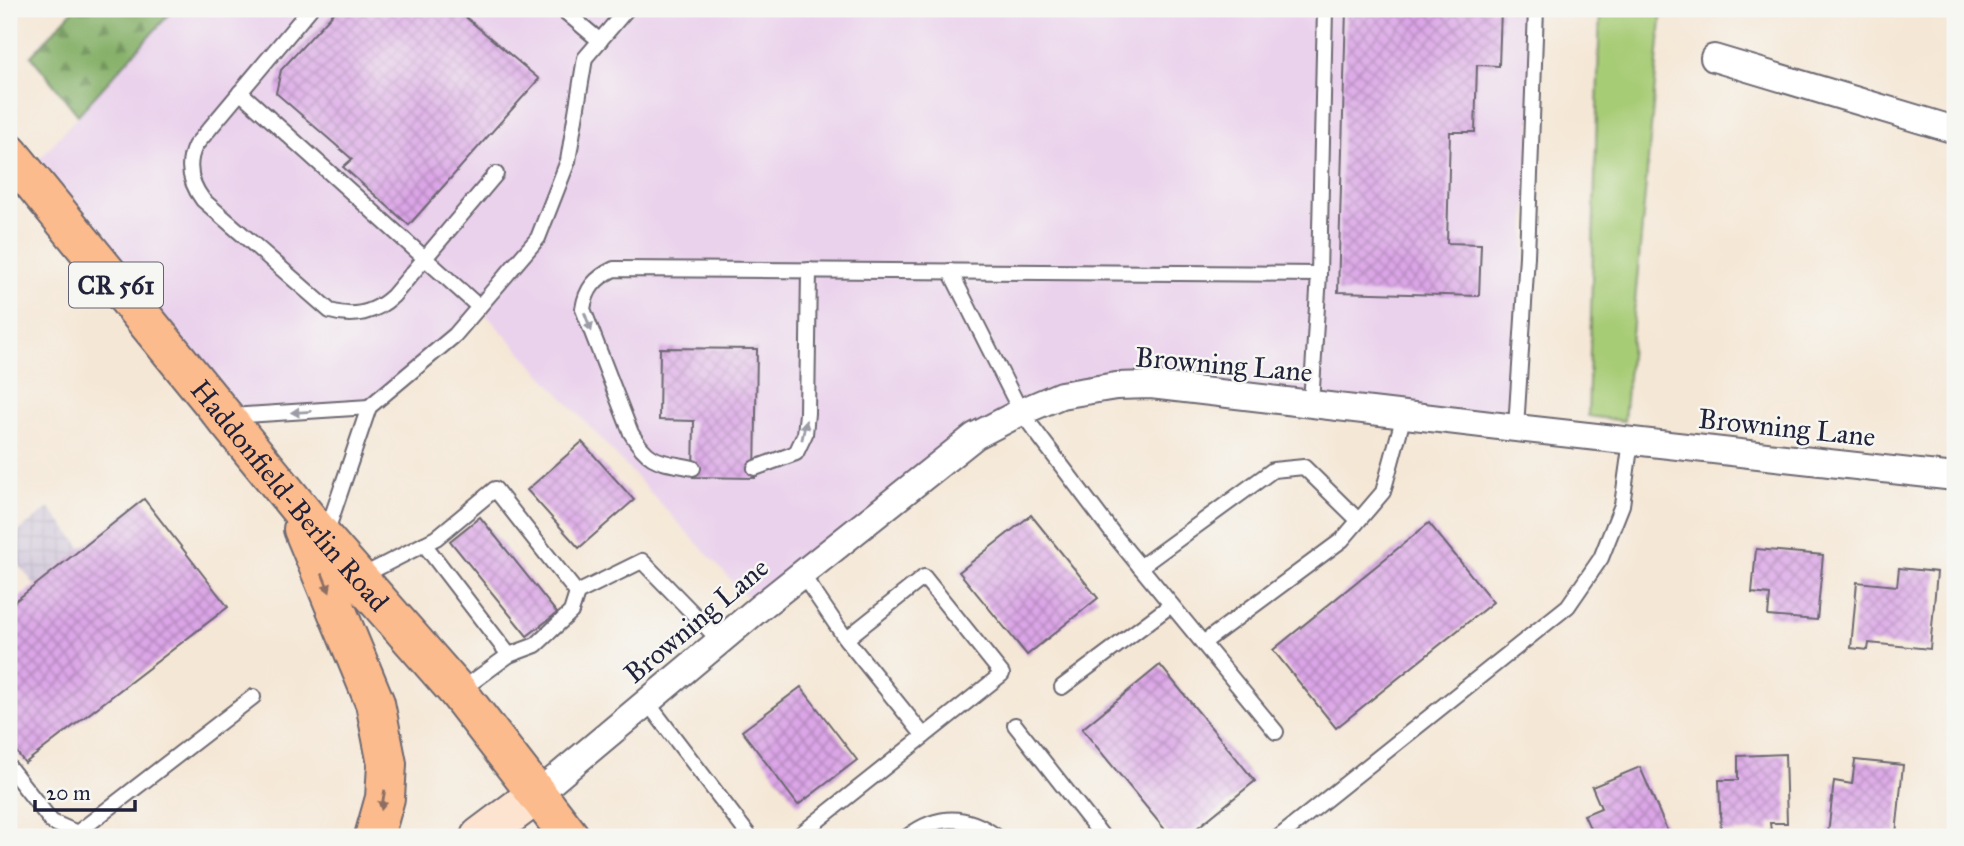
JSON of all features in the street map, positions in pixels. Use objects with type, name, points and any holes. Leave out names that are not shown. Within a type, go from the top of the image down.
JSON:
[{"type":"main road","name":"Haddonfield-Berlin Road","points":[[9,153],[290,498],[458,692],[570,837]]},
{"type":"main road","points":[[290,498],[375,704],[387,764],[385,798],[374,837]]},
{"type":"main road","points":[[480,837],[536,795]]},
{"type":"street","points":[[1714,58],[1955,130]]},
{"type":"street","name":"Browning Lane","points":[[536,795],[802,573],[975,436],[1061,395],[1116,386],[1152,385],[1955,477]]},
{"type":"lane","points":[[310,9],[193,149],[190,174],[195,190],[202,200],[330,311],[359,314],[377,308],[393,296],[496,174]]},
{"type":"lane","points":[[562,9],[600,41]]},
{"type":"lane","points":[[324,538],[369,407],[455,335],[538,237],[568,161],[585,58],[627,9]]},
{"type":"lane","points":[[1311,404],[1320,274],[1325,9]]},
{"type":"lane","points":[[1516,428],[1527,256],[1535,9]]},
{"type":"lane","points":[[240,92],[479,307]]},
{"type":"lane","points":[[693,468],[652,459],[640,448],[631,433],[583,309],[591,284],[614,269],[1320,274]]},
{"type":"lane","points":[[755,468],[796,453],[805,434],[809,270]]},
{"type":"lane","points":[[950,271],[1021,412],[1140,567],[1276,732]]},
{"type":"lane","points":[[224,416],[369,407]]},
{"type":"lane","points":[[1203,643],[1342,540],[1382,492],[1404,415]]},
{"type":"lane","points":[[1279,837],[1568,606],[1601,558],[1622,505],[1631,441]]},
{"type":"lane","points":[[1140,567],[1273,470],[1304,467],[1358,520]]},
{"type":"lane","points":[[359,577],[436,538],[495,489],[577,593]]},
{"type":"lane","points":[[424,544],[509,655]]},
{"type":"lane","points":[[458,692],[509,655],[536,645],[571,612],[577,593],[642,561],[720,641]]},
{"type":"lane","points":[[802,573],[846,639],[924,736]]},
{"type":"lane","points":[[797,837],[1002,674],[924,577],[846,639]]},
{"type":"lane","points":[[1062,687],[1171,605]]},
{"type":"lane","points":[[9,767],[52,822],[79,835],[253,697]]},
{"type":"lane","points":[[647,702],[750,837]]},
{"type":"lane","points":[[1015,725],[1102,837]]},
{"type":"lane","points":[[907,837],[920,827],[939,820],[959,820],[979,825],[997,837]]},
{"type":"shaded area","points":[[174,9],[1536,9],[1516,428],[1152,385],[1021,412],[758,609],[479,307],[369,407],[224,416],[26,174]]},
{"type":"shaded area","points":[[49,508],[82,548],[35,585],[9,553],[9,539]]},
{"type":"green space","points":[[74,9],[174,9],[78,115],[31,56]]},
{"type":"green space","points":[[1600,9],[1662,9],[1624,421],[1588,416]]},
{"type":"building","points":[[337,9],[456,9],[539,79],[409,225],[343,167],[352,159],[276,93],[281,70]]},
{"type":"building","points":[[1346,9],[1501,9],[1499,66],[1477,65],[1475,132],[1450,132],[1447,243],[1481,244],[1479,296],[1338,292]]},
{"type":"building","points":[[660,348],[757,349],[755,478],[693,477],[694,421],[659,420]]},
{"type":"building","points":[[582,442],[634,500],[579,548],[527,490]]},
{"type":"building","points":[[144,499],[228,607],[25,763],[9,742],[9,606]]},
{"type":"building","points":[[1031,515],[1098,598],[1027,655],[959,572]]},
{"type":"building","points":[[480,517],[557,613],[527,636],[450,541]]},
{"type":"building","points":[[1429,523],[1493,602],[1336,728],[1273,650]]},
{"type":"building","points":[[1756,549],[1823,555],[1817,620],[1768,616],[1770,595],[1752,593]]},
{"type":"building","points":[[1899,568],[1937,572],[1930,649],[1869,643],[1868,650],[1851,648],[1857,582],[1897,586]]},
{"type":"building","points":[[1160,665],[1255,781],[1186,837],[1171,837],[1082,729]]},
{"type":"building","points":[[801,687],[857,760],[798,805],[742,731]]},
{"type":"building","points":[[1785,754],[1787,823],[1770,823],[1771,831],[1721,833],[1719,780],[1738,780],[1738,756]]},
{"type":"building","points":[[1855,760],[1903,765],[1896,834],[1878,832],[1878,837],[1828,834],[1834,781],[1852,784]]},
{"type":"building","points":[[1640,767],[1670,837],[1594,837],[1584,815],[1601,808],[1592,787]]}]
